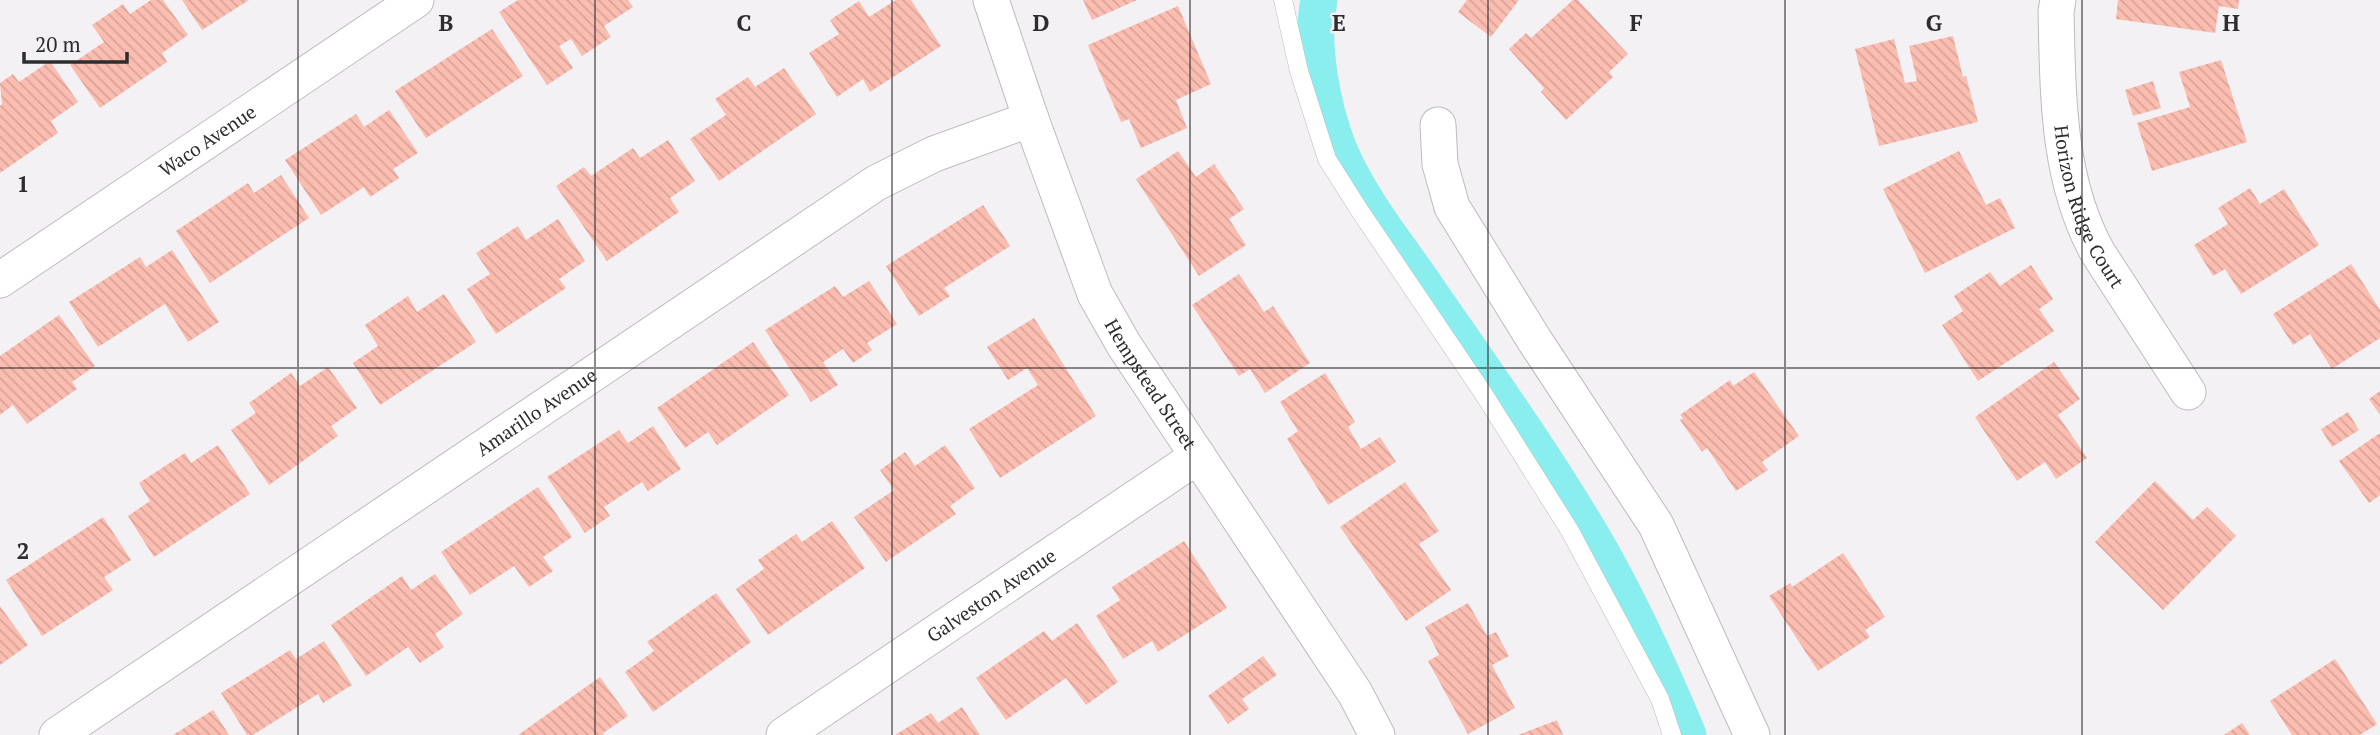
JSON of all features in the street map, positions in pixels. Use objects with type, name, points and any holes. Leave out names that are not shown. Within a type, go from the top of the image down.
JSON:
[{"type":"street","name":"Waco Avenue","points":[[0,280],[416,0]]},
{"type":"street","name":"Hempstead Street","points":[[991,0],[1095,294],[1124,345],[1355,693],[1377,735]]},
{"type":"street","name":"Horizon Ridge Court","points":[[2058,0],[2056,12],[2059,108],[2075,203],[2098,253],[2188,391]]},
{"type":"street","name":"Amarillo Avenue","points":[[57,735],[876,183],[934,154],[1031,119]]},
{"type":"street","points":[[1438,125],[1440,164],[1452,207],[1535,341],[1656,526],[1752,735]]},
{"type":"street","name":"Galveston Avenue","points":[[784,735],[1198,456]]},
{"type":"lane","points":[[1283,0],[1299,71],[1327,159],[1483,393],[1570,531],[1660,699],[1672,735]]},
{"type":"building","points":[[151,0],[163,0],[188,35],[162,53],[167,62],[100,108],[70,65],[104,42],[92,25],[123,4],[130,14]]},
{"type":"building","points":[[182,0],[249,0],[202,30]]},
{"type":"building","points":[[518,0],[628,0],[633,7],[604,26],[611,37],[582,56],[571,39],[559,46],[573,68],[547,85],[499,12]]},
{"type":"building","points":[[896,0],[911,0],[941,46],[870,92],[863,79],[837,97],[809,53],[839,34],[830,20],[859,1],[869,17]]},
{"type":"building","points":[[1083,0],[1137,0],[1092,20]]},
{"type":"building","points":[[1467,0],[1519,0],[1491,37],[1458,12]]},
{"type":"building","points":[[1573,0],[1578,0],[1628,54],[1609,72],[1613,77],[1566,120],[1541,92],[1544,88],[1509,49],[1526,33],[1531,38]]},
{"type":"building","points":[[2118,0],[2239,0],[2238,9],[2219,6],[2215,33],[2116,19]]},
{"type":"building","points":[[1178,6],[1211,84],[1176,100],[1187,128],[1141,148],[1129,119],[1121,122],[1088,45]]},
{"type":"building","points":[[492,29],[523,76],[426,138],[395,91]]},
{"type":"building","points":[[1953,36],[1978,122],[1879,146],[1855,49],[1894,39],[1905,83],[1917,81],[1909,46]]},
{"type":"building","points":[[2221,60],[2247,142],[2152,171],[2137,123],[2190,107],[2179,72]]},
{"type":"building","points":[[50,61],[78,102],[51,121],[58,133],[0,173],[0,83],[13,74],[19,82]]},
{"type":"building","points":[[784,68],[816,114],[719,181],[690,139],[726,115],[715,99],[748,77],[755,87]]},
{"type":"building","points":[[2153,81],[2161,108],[2133,116],[2125,90]]},
{"type":"building","points":[[389,110],[418,153],[393,169],[399,178],[370,197],[364,187],[321,215],[285,160],[356,114],[364,127]]},
{"type":"building","points":[[668,140],[695,181],[670,198],[679,212],[607,261],[556,186],[584,167],[591,176],[633,148],[640,158]]},
{"type":"building","points":[[1178,151],[1196,177],[1214,164],[1244,209],[1229,219],[1246,245],[1199,276],[1136,179]]},
{"type":"building","points":[[1959,151],[1986,205],[2000,198],[2015,228],[1925,273],[1883,189]]},
{"type":"building","points":[[281,175],[309,218],[210,283],[176,231],[248,183],[254,193]]},
{"type":"building","points":[[2250,188],[2260,204],[2284,189],[2319,245],[2241,294],[2225,269],[2213,276],[2194,245],[2228,224],[2218,208]]},
{"type":"building","points":[[983,205],[1010,246],[944,288],[950,296],[919,316],[886,266]]},
{"type":"building","points":[[558,219],[585,261],[559,279],[566,288],[496,334],[467,289],[490,274],[476,253],[518,226],[526,240]]},
{"type":"building","points":[[172,250],[219,322],[188,342],[165,304],[98,347],[69,302],[140,257],[146,267]]},
{"type":"building","points":[[2351,264],[2380,310],[2380,338],[2332,369],[2310,334],[2293,345],[2273,314]]},
{"type":"building","points":[[2031,265],[2053,299],[2039,309],[2054,331],[1978,381],[1942,325],[1963,311],[1954,296],[1990,272],[2000,286]]},
{"type":"building","points":[[1239,274],[1264,312],[1273,306],[1310,363],[1265,393],[1250,369],[1239,376],[1192,305]]},
{"type":"building","points":[[869,281],[897,324],[867,343],[872,350],[853,363],[843,349],[823,362],[838,385],[811,402],[765,330],[835,286],[843,297]]},
{"type":"building","points":[[444,294],[476,342],[380,405],[353,363],[378,346],[365,325],[408,296],[417,312]]},
{"type":"building","points":[[59,315],[95,366],[72,382],[77,389],[27,424],[13,405],[0,415],[0,356]]},
{"type":"building","points":[[1034,318],[1096,416],[1000,478],[969,429],[1038,385],[1027,368],[1008,380],[987,347]]},
{"type":"building","points":[[753,342],[789,395],[717,445],[708,432],[685,448],[657,408]]},
{"type":"building","points":[[2054,362],[2080,399],[2058,415],[2087,458],[2056,479],[2045,462],[2017,481],[1975,417]]},
{"type":"building","points":[[328,367],[357,408],[331,426],[338,436],[269,485],[231,430],[256,413],[249,403],[291,373],[300,386]]},
{"type":"building","points":[[1754,372],[1799,436],[1762,462],[1768,470],[1736,491],[1707,448],[1702,452],[1680,420],[1683,418],[1680,415],[1730,380],[1733,386]]},
{"type":"building","points":[[1325,373],[1355,422],[1348,427],[1361,449],[1380,437],[1396,462],[1328,505],[1287,439],[1298,431],[1280,402]]},
{"type":"building","points":[[2380,391],[2380,415],[2369,399]]},
{"type":"building","points":[[2348,412],[2359,430],[2332,447],[2321,429]]},
{"type":"building","points":[[653,426],[681,469],[648,491],[642,482],[604,507],[610,516],[585,533],[547,477],[619,430],[628,443]]},
{"type":"building","points":[[2380,433],[2380,495],[2369,503],[2339,461]]},
{"type":"building","points":[[218,445],[250,494],[154,557],[128,516],[150,501],[139,483],[185,453],[191,463]]},
{"type":"building","points":[[945,445],[975,488],[950,506],[956,514],[886,562],[854,517],[894,490],[880,470],[905,452],[915,466]]},
{"type":"building","points":[[2155,481],[2193,520],[2207,507],[2236,536],[2163,610],[2095,542]]},
{"type":"building","points":[[1405,482],[1439,531],[1419,544],[1451,590],[1406,621],[1340,527]]},
{"type":"building","points":[[538,487],[572,537],[543,557],[553,571],[529,587],[514,566],[470,595],[441,552]]},
{"type":"building","points":[[103,517],[131,560],[104,577],[113,590],[42,636],[6,580]]},
{"type":"building","points":[[832,521],[865,568],[768,635],[736,589],[764,569],[758,560],[796,534],[802,542]]},
{"type":"building","points":[[1184,541],[1227,608],[1158,652],[1152,641],[1123,659],[1096,616],[1120,600],[1112,587]]},
{"type":"building","points":[[1843,553],[1885,617],[1865,630],[1870,637],[1818,671],[1769,596],[1790,583],[1792,587]]},
{"type":"building","points":[[435,574],[463,614],[435,634],[444,647],[420,663],[408,647],[366,676],[331,625],[402,576],[411,590]]},
{"type":"building","points":[[716,593],[751,642],[653,712],[625,672],[654,651],[647,642]]},
{"type":"building","points":[[1468,603],[1487,636],[1496,632],[1509,656],[1492,665],[1515,708],[1468,734],[1428,661],[1439,655],[1425,627]]},
{"type":"building","points":[[0,606],[28,645],[0,665]]},
{"type":"building","points":[[1077,623],[1118,682],[1086,705],[1066,678],[1006,720],[976,678],[1044,631],[1052,641]]},
{"type":"building","points":[[324,641],[352,685],[323,703],[318,694],[253,735],[247,735],[221,693],[290,650],[296,659]]},
{"type":"building","points":[[1263,656],[1277,675],[1242,699],[1249,709],[1228,724],[1208,696]]},
{"type":"building","points":[[2335,659],[2377,724],[2360,735],[2292,735],[2270,701]]},
{"type":"building","points":[[600,677],[628,716],[603,733],[604,735],[518,735]]},
{"type":"building","points":[[962,707],[980,735],[895,735],[931,713],[938,723]]},
{"type":"building","points":[[213,710],[229,735],[173,735]]},
{"type":"building","points":[[1557,720],[1563,735],[1518,735]]},
{"type":"building","points":[[2242,723],[2250,735],[2224,735]]},
{"type":"waterway","points":[[1319,0],[1316,36],[1319,76],[1327,115],[1348,169],[1381,224],[1575,508],[1620,587],[1688,735]]}]
